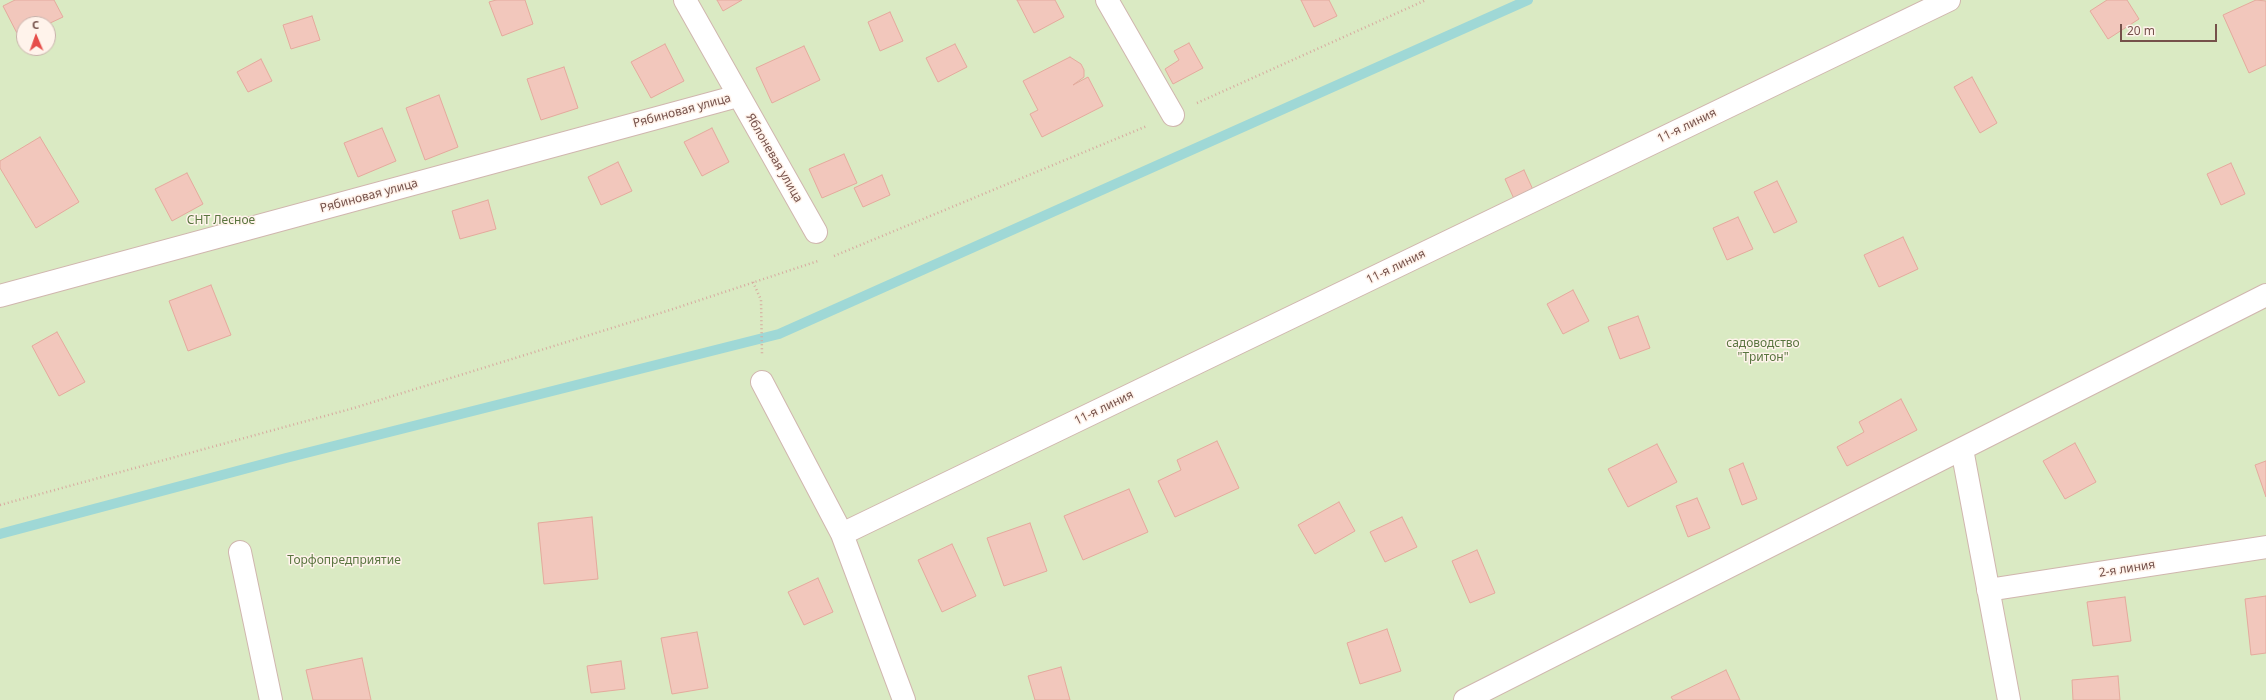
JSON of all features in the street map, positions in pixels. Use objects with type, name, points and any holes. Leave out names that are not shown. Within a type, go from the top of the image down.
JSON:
[{"type":"street","name":"Яблоневая улица","points":[[685,0],[816,232]]},
{"type":"street","points":[[1107,0],[1173,115]]},
{"type":"street","name":"11-я линия","points":[[842,534],[1949,0]]},
{"type":"street","name":"Рябиновая улица","points":[[0,296],[738,96]]},
{"type":"street","points":[[1465,700],[2266,295]]},
{"type":"street","points":[[762,382],[842,534],[904,700]]},
{"type":"street","points":[[1962,449],[2008,700]]},
{"type":"street","name":"2-я линия","points":[[1988,590],[2266,547]]},
{"type":"street","points":[[240,552],[271,700]]},
{"type":"path","points":[[829,257],[1173,115],[1426,0]]},
{"type":"path","points":[[0,505],[354,408],[822,259]]},
{"type":"path","points":[[752,282],[761,300],[762,382]]},
{"type":"green space","name":"садоводство \"Тритон\"","points":[[0,0],[2266,0],[2266,700],[0,700]]},
{"type":"building","points":[[15,0],[54,0],[63,17],[56,20],[56,16],[16,16],[16,31],[3,6]]},
{"type":"building","points":[[496,0],[525,0],[533,24],[502,36],[489,2]]},
{"type":"building","points":[[717,0],[742,0],[723,11]]},
{"type":"building","points":[[1017,0],[1055,0],[1064,17],[1034,33]]},
{"type":"building","points":[[1301,0],[1329,0],[1337,16],[1314,27]]},
{"type":"building","points":[[2107,0],[2127,0],[2139,19],[2108,39],[2090,11]]},
{"type":"building","points":[[2256,0],[2266,1],[2266,65],[2249,73],[2223,15]]},
{"type":"building","points":[[890,12],[903,41],[880,51],[868,22]]},
{"type":"building","points":[[312,16],[320,40],[291,49],[283,25]]},
{"type":"building","points":[[1189,43],[1203,68],[1173,84],[1165,69],[1179,60],[1174,51]]},
{"type":"building","points":[[665,44],[684,81],[651,98],[631,62]]},
{"type":"building","points":[[955,44],[967,67],[938,82],[926,58]]},
{"type":"building","points":[[804,46],[820,80],[772,103],[756,68]]},
{"type":"building","points":[[1070,57],[1081,64],[1084,70],[1084,77],[1073,85],[1088,77],[1103,106],[1042,137],[1030,114],[1038,110],[1023,81]]},
{"type":"building","points":[[261,59],[272,81],[248,92],[237,72]]},
{"type":"building","points":[[564,67],[578,108],[541,120],[527,79]]},
{"type":"building","points":[[1972,77],[1997,123],[1980,133],[1954,87]]},
{"type":"building","points":[[439,95],[458,147],[425,160],[406,108]]},
{"type":"building","points":[[382,128],[396,161],[358,177],[344,143]]},
{"type":"building","points":[[712,128],[729,162],[702,176],[684,142]]},
{"type":"building","points":[[40,137],[79,202],[36,228],[0,168],[0,161]]},
{"type":"building","points":[[844,154],[857,183],[822,198],[809,169]]},
{"type":"building","points":[[618,162],[632,191],[601,205],[588,177]]},
{"type":"building","points":[[2231,163],[2245,194],[2221,205],[2207,174]]},
{"type":"building","points":[[1524,170],[1534,192],[1515,201],[1505,179]]},
{"type":"building","points":[[187,173],[203,204],[172,221],[155,189]]},
{"type":"building","points":[[882,175],[890,195],[863,207],[854,188]]},
{"type":"building","points":[[1777,181],[1797,222],[1774,233],[1754,192]]},
{"type":"building","points":[[488,200],[496,229],[460,239],[452,211]]},
{"type":"building","points":[[1738,217],[1753,249],[1727,260],[1713,228]]},
{"type":"building","points":[[1903,237],[1918,269],[1879,287],[1864,255]]},
{"type":"building","points":[[211,285],[231,335],[188,351],[169,301]]},
{"type":"building","points":[[1573,290],[1589,321],[1563,334],[1547,304]]},
{"type":"building","points":[[1638,316],[1650,348],[1620,359],[1608,327]]},
{"type":"building","points":[[57,332],[85,382],[59,396],[32,346]]},
{"type":"building","points":[[1901,399],[1917,430],[1847,466],[1837,447],[1864,432],[1859,422]]},
{"type":"building","points":[[1217,441],[1239,488],[1175,517],[1158,481],[1181,470],[1177,460]]},
{"type":"building","points":[[2075,443],[2096,482],[2065,499],[2043,461]]},
{"type":"building","points":[[1657,444],[1677,482],[1628,507],[1608,469]]},
{"type":"building","points":[[2266,461],[2266,497],[2255,465]]},
{"type":"building","points":[[1743,463],[1757,499],[1742,505],[1729,469]]},
{"type":"building","points":[[1129,489],[1148,532],[1083,560],[1064,516]]},
{"type":"building","points":[[1697,498],[1710,528],[1688,537],[1676,506]]},
{"type":"building","points":[[1339,502],[1355,531],[1315,554],[1298,525]]},
{"type":"building","points":[[592,517],[598,579],[544,584],[538,523]]},
{"type":"building","points":[[1402,517],[1417,547],[1385,562],[1370,532]]},
{"type":"building","points":[[1030,523],[1047,571],[1004,586],[987,538]]},
{"type":"building","points":[[952,544],[976,596],[942,612],[918,560]]},
{"type":"building","points":[[1477,550],[1495,593],[1470,603],[1452,561]]},
{"type":"building","points":[[818,578],[833,612],[804,625],[788,592]]},
{"type":"building","points":[[2266,596],[2266,653],[2251,655],[2245,599]]},
{"type":"building","points":[[2125,597],[2131,641],[2093,646],[2087,602]]},
{"type":"building","points":[[1387,629],[1401,671],[1360,684],[1347,643]]},
{"type":"building","points":[[697,632],[708,688],[672,694],[661,638]]},
{"type":"building","points":[[362,658],[371,700],[313,700],[306,670]]},
{"type":"building","points":[[621,661],[625,689],[591,693],[587,666]]},
{"type":"building","points":[[1061,667],[1070,700],[1035,700],[1028,676]]},
{"type":"building","points":[[1726,670],[1740,700],[1673,700],[1671,697]]},
{"type":"building","points":[[2118,676],[2120,700],[2073,700],[2072,680]]},
{"type":"waterway","points":[[0,534],[286,458],[779,334],[1528,0]]},
{"type":"park label","name":"СНТ Лесное","points":[[221,221]]},
{"type":"park label","name":"Торфопредприятие","points":[[344,561]]}]
